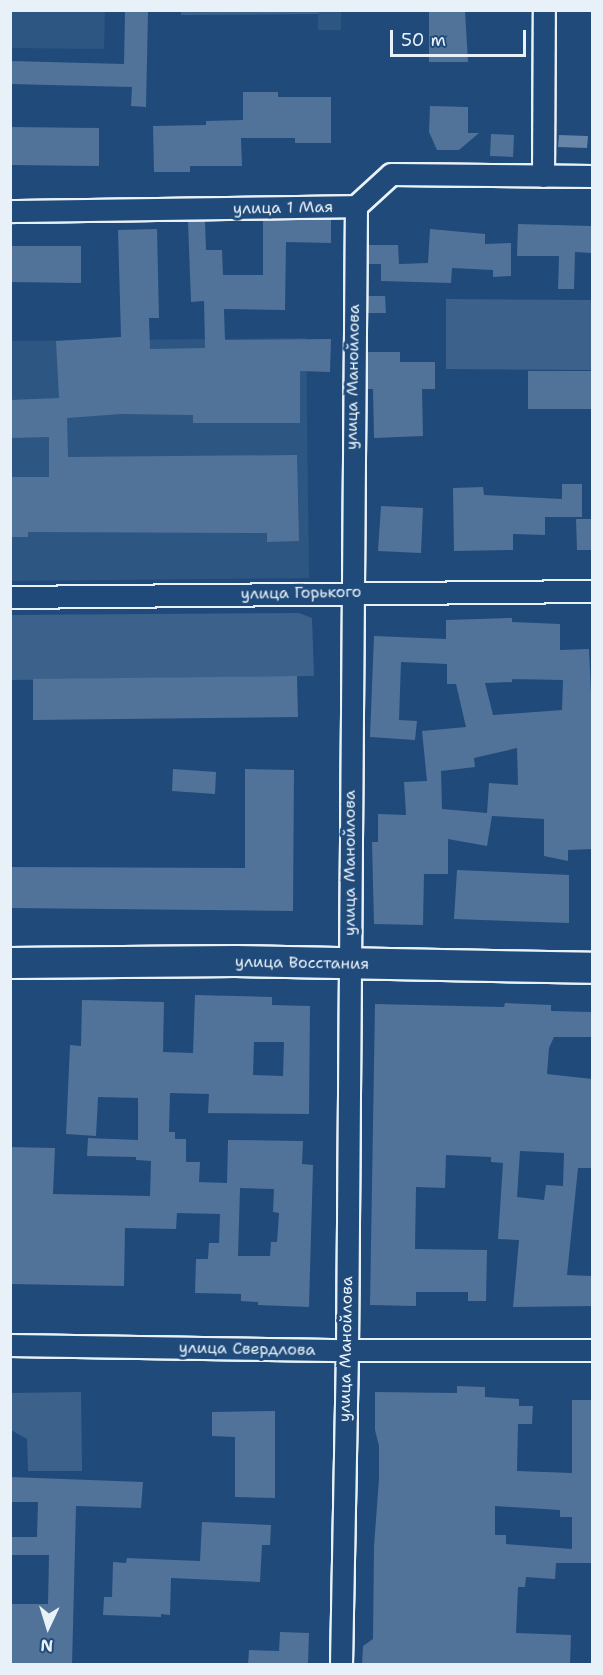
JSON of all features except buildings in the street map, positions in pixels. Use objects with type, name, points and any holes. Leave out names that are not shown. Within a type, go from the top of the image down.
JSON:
[{"type":"street","points":[[543,176],[544,10]]},
{"type":"street","name":"улица 1 Мая","points":[[10,211],[356,206],[391,174],[592,176]]},
{"type":"street","name":"улица Манойлова","points":[[341,1665],[347,1350],[356,206]]},
{"type":"street","name":"улица Горького","points":[[10,597],[592,591]]},
{"type":"street","name":"улица Восстания","points":[[10,963],[349,963],[592,968]]},
{"type":"street","name":"улица Свердлова","points":[[10,1345],[347,1350],[592,1350]]},
{"type":"shaded area","points":[[11,10],[105,11],[104,49],[11,48]]},
{"type":"shaded area","points":[[181,10],[318,11],[318,14],[181,15]]},
{"type":"shaded area","points":[[318,11],[341,11],[341,30],[318,30]]},
{"type":"shaded area","points":[[559,135],[588,136],[587,148],[558,147]]},
{"type":"shaded area","points":[[446,299],[592,300],[592,370],[446,369]]},
{"type":"shaded area","points":[[306,338],[309,578],[11,581],[10,341]]},
{"type":"shaded area","points":[[299,613],[312,618],[314,676],[11,680],[10,615]]},
{"type":"shaded area","points":[[81,1392],[82,1471],[28,1471],[27,1439],[11,1430],[11,1393]]}]
